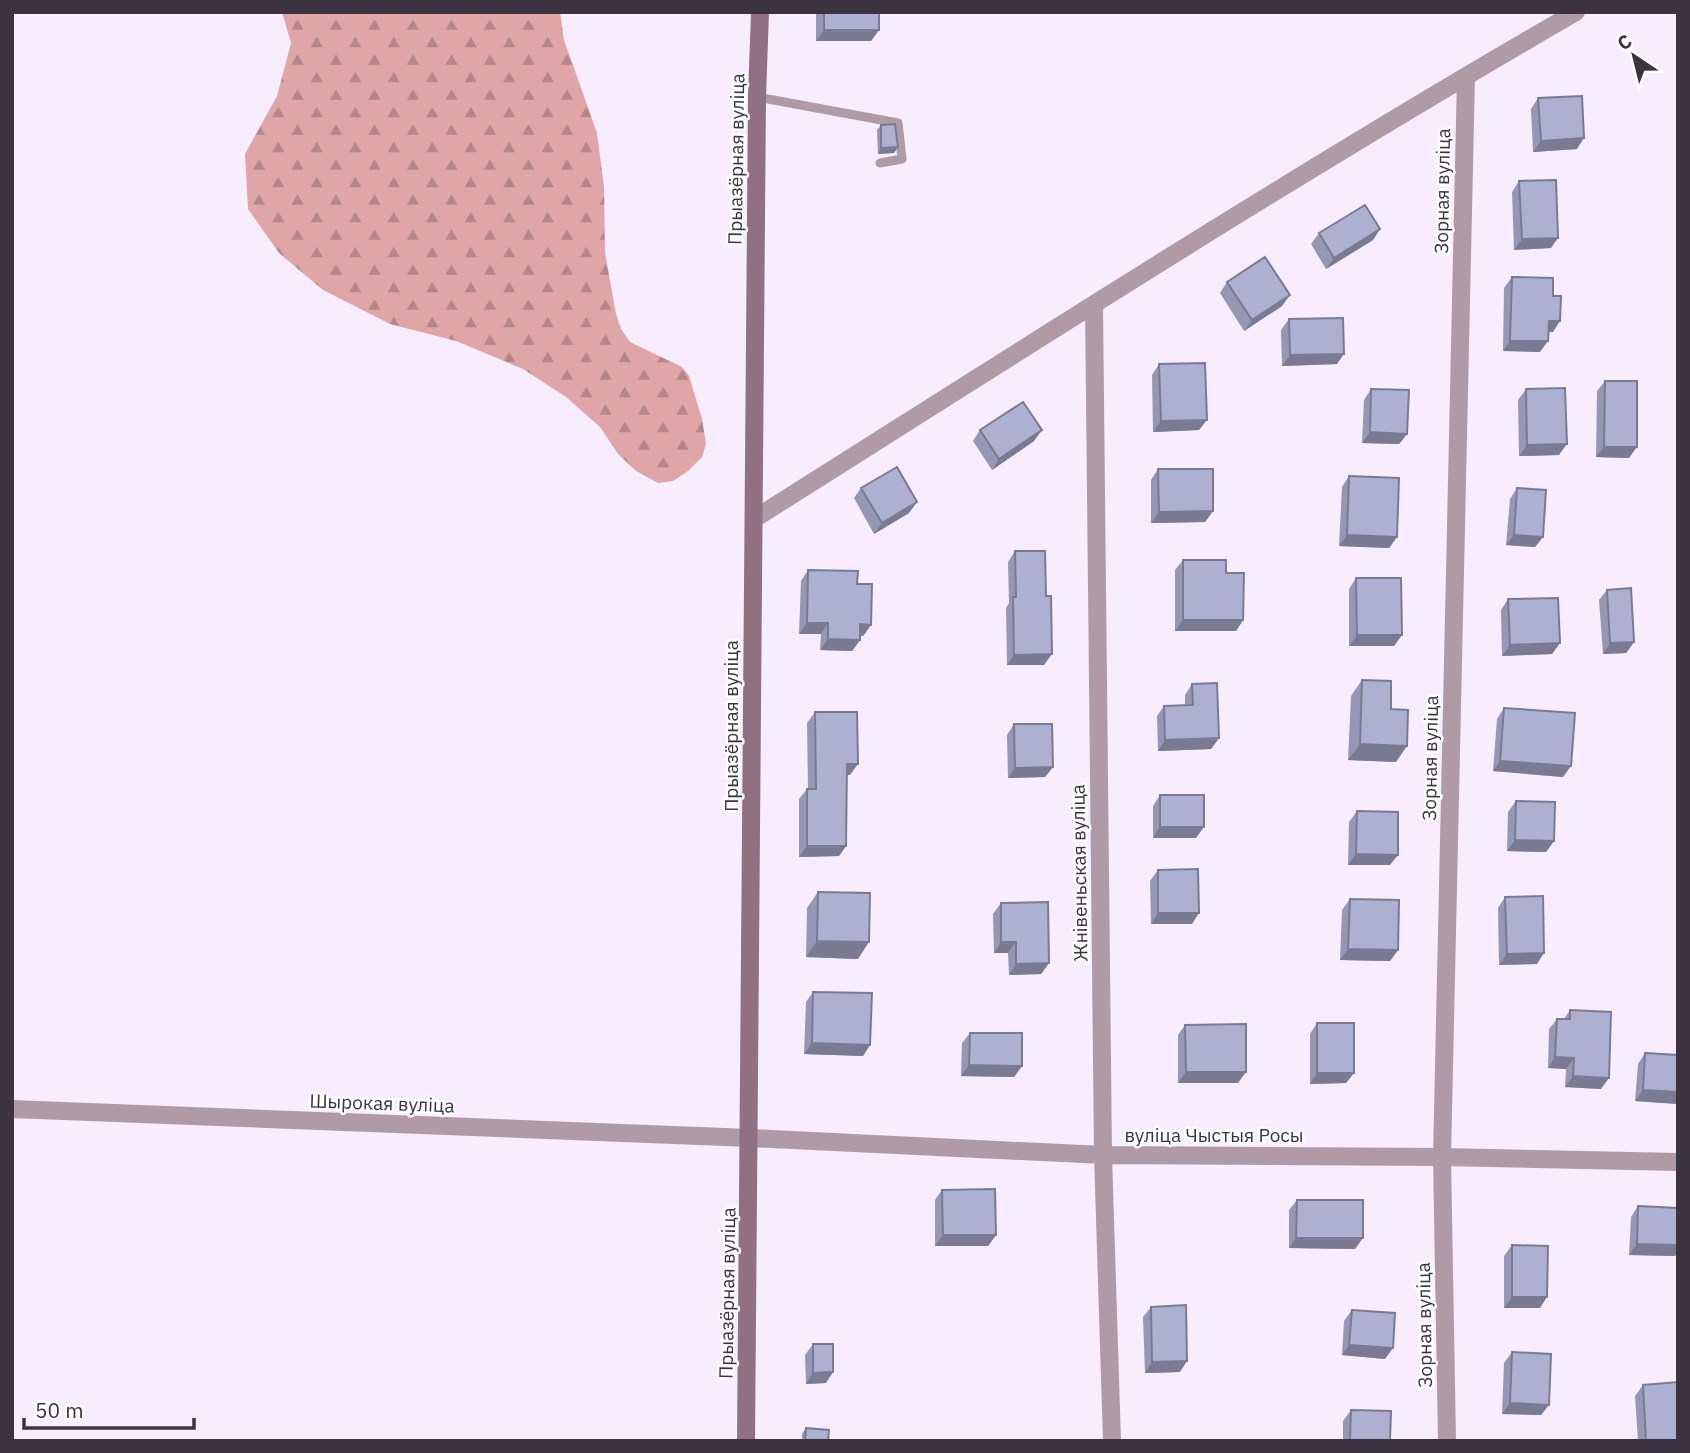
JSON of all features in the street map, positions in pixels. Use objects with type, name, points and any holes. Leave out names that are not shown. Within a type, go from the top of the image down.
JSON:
[{"type":"street","name":"Прыазёрная вуліца","points":[[746,1441],[757,97],[760,12]]},
{"type":"street","points":[[754,519],[1094,304],[1466,76],[1576,12]]},
{"type":"street","name":"Зорная вуліца","points":[[1447,1441],[1442,1157],[1466,76]]},
{"type":"street","name":"Жнівеньская вуліца","points":[[1094,304],[1103,1155],[1112,1441]]},
{"type":"street","name":"Шырокая вуліца","points":[[12,1109],[750,1138]]},
{"type":"street","name":"вуліца Чыстыя Росы","points":[[750,1138],[1103,1155],[1442,1157],[1678,1162]]},
{"type":"lane","points":[[757,97],[898,123],[902,159],[880,163]]},
{"type":"green space","points":[[282,12],[560,12],[564,40],[597,133],[604,187],[605,253],[621,329],[630,342],[682,367],[689,376],[702,419],[706,444],[702,457],[688,471],[673,481],[658,483],[636,471],[618,454],[600,427],[566,397],[523,369],[456,341],[390,324],[323,290],[279,253],[248,209],[245,154],[277,96],[291,43]]},
{"type":"building","points":[[824,12],[879,12],[879,30],[824,30]]},
{"type":"building","points":[[1582,96],[1584,138],[1541,141],[1538,98]]},
{"type":"building","points":[[895,124],[898,147],[881,148],[881,125]]},
{"type":"building","points":[[1556,180],[1558,238],[1522,239],[1519,181]]},
{"type":"building","points":[[1365,205],[1380,229],[1334,258],[1319,233]]},
{"type":"building","points":[[1265,257],[1290,295],[1252,320],[1227,282]]},
{"type":"building","points":[[1512,277],[1553,278],[1553,296],[1561,296],[1560,321],[1549,321],[1548,341],[1510,341]]},
{"type":"building","points":[[1343,318],[1344,354],[1290,355],[1289,319]]},
{"type":"building","points":[[1205,363],[1207,420],[1161,421],[1159,364]]},
{"type":"building","points":[[1605,381],[1637,381],[1637,447],[1604,447]]},
{"type":"building","points":[[1565,388],[1567,444],[1527,445],[1526,389]]},
{"type":"building","points":[[1371,389],[1409,390],[1407,434],[1370,432]]},
{"type":"building","points":[[1023,402],[1042,430],[999,459],[980,430]]},
{"type":"building","points":[[897,467],[917,502],[882,523],[861,488]]},
{"type":"building","points":[[1158,469],[1213,469],[1213,511],[1159,512]]},
{"type":"building","points":[[1349,476],[1399,478],[1397,537],[1347,535]]},
{"type":"building","points":[[1517,488],[1546,490],[1543,537],[1514,535]]},
{"type":"building","points":[[1015,551],[1045,551],[1046,596],[1051,596],[1052,654],[1014,655]]},
{"type":"building","points":[[1183,560],[1226,560],[1226,573],[1244,573],[1243,620],[1183,620]]},
{"type":"building","points":[[808,570],[858,571],[857,584],[872,584],[871,625],[860,624],[860,640],[828,639],[828,623],[807,623]]},
{"type":"building","points":[[1356,578],[1401,578],[1402,635],[1357,635]]},
{"type":"building","points":[[1631,588],[1634,642],[1610,643],[1607,590]]},
{"type":"building","points":[[1558,598],[1560,643],[1510,645],[1508,599]]},
{"type":"building","points":[[1362,680],[1391,681],[1391,709],[1408,710],[1407,746],[1360,744]]},
{"type":"building","points":[[1217,683],[1219,738],[1165,740],[1164,706],[1193,705],[1192,684]]},
{"type":"building","points":[[1504,708],[1575,713],[1571,766],[1500,761]]},
{"type":"building","points":[[815,712],[857,712],[858,764],[847,764],[846,846],[807,846],[807,789],[816,789]]},
{"type":"building","points":[[1014,724],[1052,724],[1053,767],[1015,768]]},
{"type":"building","points":[[1160,795],[1204,795],[1204,827],[1160,827]]},
{"type":"building","points":[[1516,801],[1555,802],[1554,841],[1515,840]]},
{"type":"building","points":[[1357,811],[1398,812],[1398,855],[1356,854]]},
{"type":"building","points":[[1198,869],[1199,913],[1158,913],[1158,870]]},
{"type":"building","points":[[818,892],[870,893],[869,942],[817,941]]},
{"type":"building","points":[[1543,896],[1544,953],[1507,954],[1505,897]]},
{"type":"building","points":[[1350,899],[1399,900],[1398,950],[1348,949]]},
{"type":"building","points":[[1048,902],[1049,963],[1016,964],[1016,942],[1001,942],[1001,903]]},
{"type":"building","points":[[813,992],[872,993],[870,1045],[812,1043]]},
{"type":"building","points":[[1570,1010],[1611,1012],[1609,1078],[1573,1076],[1574,1058],[1555,1057],[1557,1019],[1570,1019]]},
{"type":"building","points":[[1317,1023],[1354,1023],[1354,1073],[1317,1073]]},
{"type":"building","points":[[1246,1024],[1246,1072],[1186,1072],[1185,1025]]},
{"type":"building","points":[[970,1033],[1022,1033],[1022,1066],[969,1065]]},
{"type":"building","points":[[1645,1053],[1678,1055],[1678,1092],[1643,1090]]},
{"type":"building","points":[[995,1189],[996,1235],[943,1235],[942,1190]]},
{"type":"building","points":[[1297,1200],[1363,1200],[1363,1238],[1296,1238]]},
{"type":"building","points":[[1638,1206],[1678,1208],[1678,1245],[1637,1244]]},
{"type":"building","points":[[1512,1245],[1548,1246],[1547,1297],[1512,1297]]},
{"type":"building","points":[[1186,1305],[1187,1361],[1152,1362],[1151,1307]]},
{"type":"building","points":[[1352,1310],[1395,1313],[1393,1348],[1349,1345]]},
{"type":"building","points":[[813,1344],[833,1344],[833,1372],[813,1373]]},
{"type":"building","points":[[1512,1352],[1551,1354],[1549,1405],[1510,1403]]},
{"type":"building","points":[[1678,1382],[1678,1441],[1646,1441],[1643,1385]]},
{"type":"building","points":[[1351,1410],[1391,1411],[1390,1441],[1350,1441]]},
{"type":"building","points":[[806,1428],[829,1430],[828,1441],[805,1441]]}]
